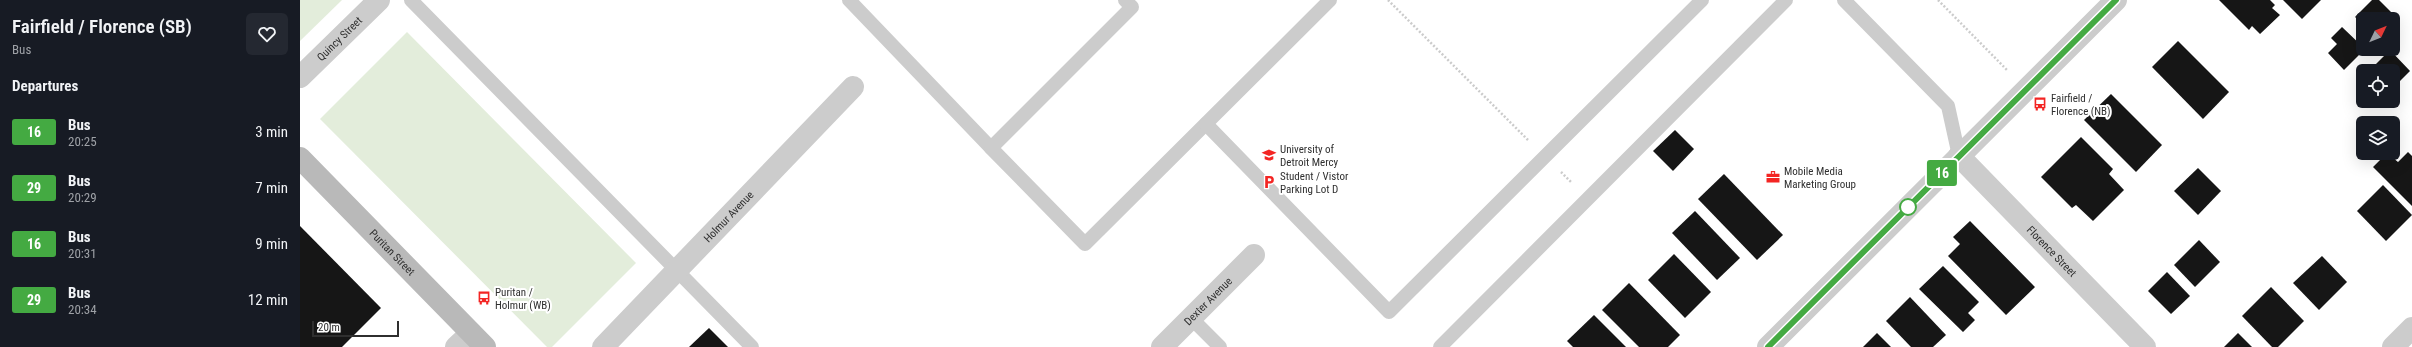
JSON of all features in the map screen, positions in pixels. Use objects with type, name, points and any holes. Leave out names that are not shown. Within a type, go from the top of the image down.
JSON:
[{"type":"street","name":"Quincy Street","points":[[300,77],[379,0]]},
{"type":"street","points":[[1768,347],[2116,0]]},
{"type":"street","name":"Holmur Avenue","points":[[603,347],[677,272],[853,86]]},
{"type":"street","name":"Florence Street","points":[[1959,156],[2145,347]]},
{"type":"street","name":"Puritan Street","points":[[300,158],[471,342]]},
{"type":"street","name":"Dexter Avenue","points":[[1162,347],[1254,255]]},
{"type":"street","points":[[2393,347],[2412,328]]},
{"type":"lane","points":[[411,0],[752,347]]},
{"type":"lane","points":[[849,0],[1085,244],[1330,0]]},
{"type":"lane","points":[[991,148],[1132,7],[1125,0]]},
{"type":"lane","points":[[1206,124],[1389,312],[1702,0]]},
{"type":"lane","points":[[1440,347],[1786,0]]},
{"type":"lane","points":[[1844,0],[1948,106],[1959,156]]},
{"type":"lane","points":[[1191,318],[1220,347]]},
{"type":"path","points":[[1388,0],[1492,106],[1588,198]]},
{"type":"path","points":[[1938,0],[1997,59]]},
{"type":"green space","points":[[300,0],[342,0],[300,41]]},
{"type":"green space","points":[[407,32],[636,263],[552,347],[547,347],[320,119]]},
{"type":"building","points":[[2219,0],[2270,0],[2275,5],[2272,8],[2280,15],[2260,34],[2252,26],[2249,30]]},
{"type":"building","points":[[2283,0],[2321,0],[2302,19]]},
{"type":"building","points":[[2372,0],[2379,0],[2391,12],[2360,12]]},
{"type":"building","points":[[2342,27],[2356,40],[2356,56],[2358,56],[2344,70],[2328,53],[2337,44],[2331,38]]},
{"type":"building","points":[[2178,41],[2229,92],[2203,119],[2152,67]]},
{"type":"building","points":[[2384,56],[2396,56],[2410,71],[2400,81],[2400,64],[2376,64]]},
{"type":"building","points":[[2111,94],[2162,145],[2136,172],[2084,120]]},
{"type":"building","points":[[1675,130],[1694,149],[1673,171],[1653,151]]},
{"type":"building","points":[[2081,137],[2113,169],[2109,174],[2124,190],[2093,221],[2076,205],[2072,208],[2041,177]]},
{"type":"building","points":[[2408,152],[2412,156],[2412,206],[2373,167],[2380,160],[2396,160],[2398,162]]},
{"type":"building","points":[[2198,168],[2221,191],[2198,215],[2174,191]]},
{"type":"building","points":[[1724,174],[1783,235],[1757,260],[1698,199]]},
{"type":"building","points":[[2383,185],[2412,215],[2386,241],[2357,211]]},
{"type":"building","points":[[1695,211],[1740,258],[1717,280],[1672,233]]},
{"type":"building","points":[[1970,221],[2035,287],[2006,315],[1948,256],[1960,244],[1953,237]]},
{"type":"building","points":[[300,226],[381,308],[342,347],[300,347]]},
{"type":"building","points":[[2199,240],[2220,262],[2195,287],[2174,265]]},
{"type":"building","points":[[1674,254],[1711,292],[1685,318],[1648,280]]},
{"type":"building","points":[[2322,256],[2347,282],[2319,310],[2293,283]]},
{"type":"building","points":[[1943,266],[1979,302],[1968,313],[1975,320],[1963,332],[1919,289]]},
{"type":"building","points":[[2167,272],[2190,296],[2171,314],[2148,291]]},
{"type":"building","points":[[1629,283],[1680,335],[1668,347],[1639,347],[1602,310]]},
{"type":"building","points":[[2271,287],[2304,321],[2278,347],[2272,347],[2242,316]]},
{"type":"building","points":[[1910,297],[1946,335],[1933,347],[1911,347],[1886,321]]},
{"type":"building","points":[[1594,315],[1626,347],[1573,347],[1567,341]]},
{"type":"building","points":[[709,328],[728,347],[689,347]]},
{"type":"building","points":[[1877,333],[1891,347],[1863,347]]},
{"type":"building","points":[[2238,333],[2252,347],[2224,347]]},
{"type":"bus line","name":"16","points":[[1768,347],[2116,0]]},
{"type":"place","name":"Fairfield / Florence (NB)","points":[[2040,104]]},
{"type":"place","name":"University of Detroit Mercy","points":[[1269,155]]},
{"type":"place","name":"Mobile Media Marketing Group","points":[[1773,177]]},
{"type":"place","name":"Student / Vistor Parking Lot D","points":[[1269,182]]},
{"type":"place","name":"Puritan / Holmur (WB)","points":[[484,298]]}]
